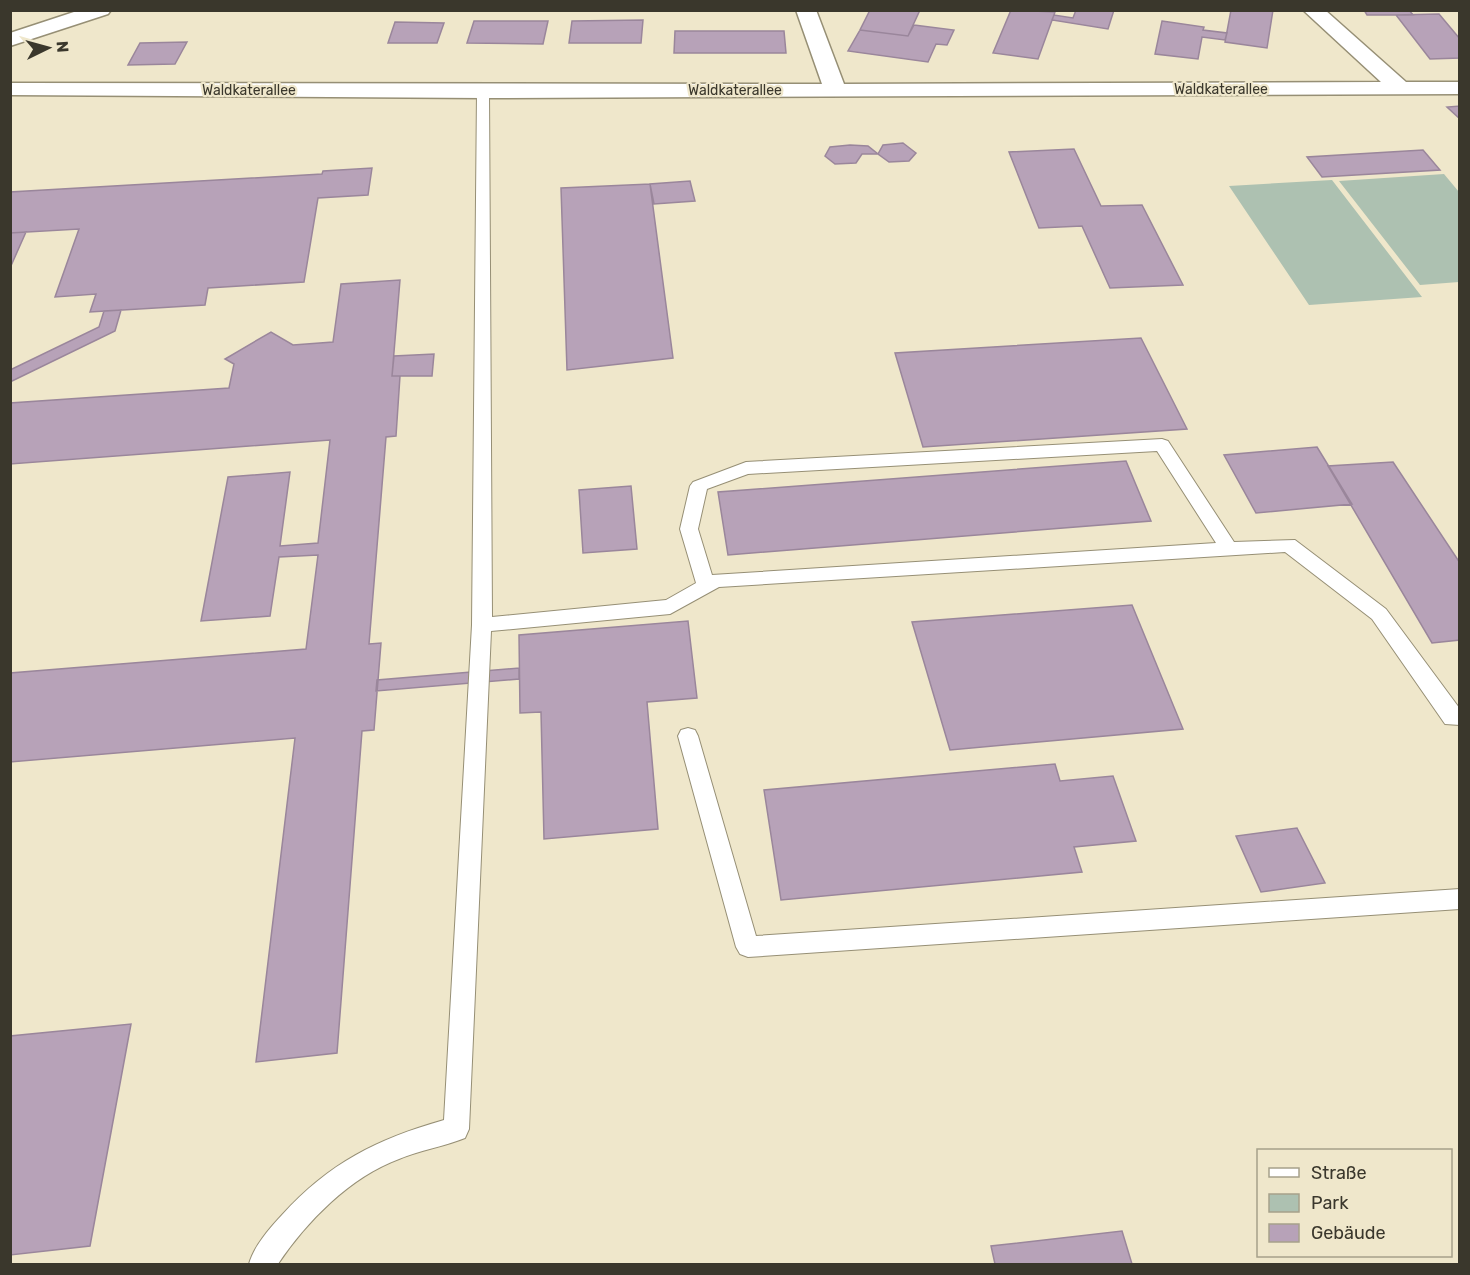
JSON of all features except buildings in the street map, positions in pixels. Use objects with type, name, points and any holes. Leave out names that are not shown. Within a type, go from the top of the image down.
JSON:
[{"type":"street","points":[[10,40],[101,10]]},
{"type":"street","points":[[806,10],[835,90]]},
{"type":"street","points":[[1313,10],[1400,88]]},
{"type":"street","name":"Waldkaterallee","points":[[10,89],[483,92],[1460,88]]},
{"type":"lane","points":[[262,1264],[276,1241],[333,1185],[382,1152],[456,1129],[482,625],[483,92]]},
{"type":"lane","points":[[706,586],[689,529],[699,486],[746,468],[1162,445],[1229,549]]},
{"type":"lane","points":[[482,625],[670,607],[715,581],[1289,545],[1379,614],[1457,722]]},
{"type":"lane","points":[[688,736],[748,947],[1460,899]]},
{"type":"green space","points":[[1444,174],[1459,192],[1459,282],[1420,285],[1339,181]]},
{"type":"green space","points":[[1332,180],[1422,297],[1309,305],[1229,186]]}]
